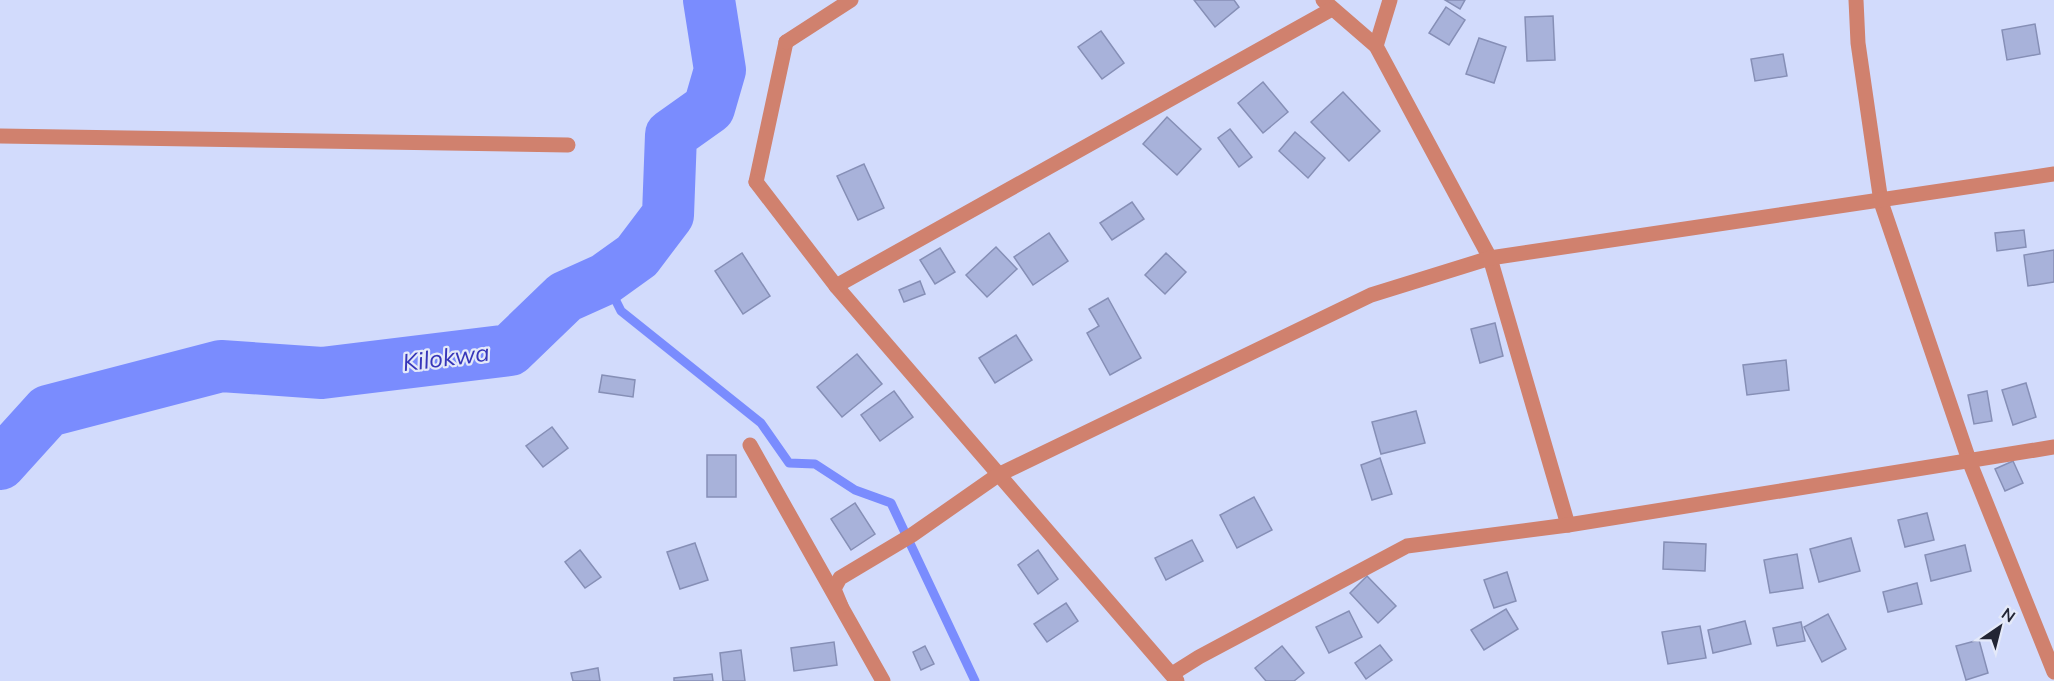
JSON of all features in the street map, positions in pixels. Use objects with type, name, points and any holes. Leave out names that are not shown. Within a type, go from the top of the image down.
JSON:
[{"type":"street","points":[[851,0],[786,42],[756,182],[836,286],[1174,678],[1199,657],[1407,546],[1568,525],[1970,463],[2054,447]]},
{"type":"street","points":[[1376,46],[1390,0]]},
{"type":"street","points":[[1856,0],[1858,43],[1881,202],[1970,463],[2054,672]]},
{"type":"street","points":[[836,286],[1327,4],[1376,46],[1490,258],[1568,525]]},
{"type":"street","points":[[0,136],[568,145]]},
{"type":"street","points":[[841,606],[834,589],[840,578],[905,539],[998,475],[1371,295],[1490,258],[1881,202],[2054,174]]},
{"type":"street","points":[[750,445],[883,681]]},
{"type":"building","points":[[1194,0],[1234,0],[1239,7],[1215,27]]},
{"type":"building","points":[[1445,0],[1465,0],[1460,9]]},
{"type":"building","points":[[1446,7],[1465,20],[1449,45],[1429,33]]},
{"type":"building","points":[[1553,16],[1555,60],[1527,61],[1525,17]]},
{"type":"building","points":[[2035,24],[2040,54],[2007,60],[2002,30]]},
{"type":"building","points":[[1101,31],[1124,63],[1102,79],[1078,47]]},
{"type":"building","points":[[1479,38],[1506,47],[1494,83],[1466,74]]},
{"type":"building","points":[[1783,54],[1787,76],[1755,81],[1751,59]]},
{"type":"building","points":[[1263,82],[1288,112],[1263,133],[1238,103]]},
{"type":"building","points":[[1343,92],[1380,131],[1349,161],[1311,122]]},
{"type":"building","points":[[1167,117],[1201,149],[1177,175],[1143,144]]},
{"type":"building","points":[[1230,129],[1252,157],[1239,167],[1218,138]]},
{"type":"building","points":[[1295,132],[1325,158],[1308,178],[1279,151]]},
{"type":"building","points":[[864,164],[884,208],[858,220],[837,176]]},
{"type":"building","points":[[1132,202],[1144,219],[1112,240],[1100,223]]},
{"type":"building","points":[[2024,230],[2026,247],[1997,251],[1995,233]]},
{"type":"building","points":[[1049,233],[1068,261],[1033,285],[1014,257]]},
{"type":"building","points":[[996,247],[1017,269],[987,297],[966,275]]},
{"type":"building","points":[[940,248],[955,272],[935,284],[920,260]]},
{"type":"building","points":[[2054,250],[2054,282],[2028,286],[2024,255]]},
{"type":"building","points":[[742,253],[770,296],[743,314],[715,271]]},
{"type":"building","points":[[1166,253],[1186,272],[1165,294],[1145,275]]},
{"type":"building","points":[[920,281],[925,294],[904,302],[899,290]]},
{"type":"building","points":[[1108,298],[1141,358],[1110,375],[1087,333],[1099,326],[1089,309]]},
{"type":"building","points":[[1495,323],[1503,356],[1480,363],[1471,329]]},
{"type":"building","points":[[1016,335],[1032,360],[995,383],[979,358]]},
{"type":"building","points":[[857,354],[882,384],[842,417],[817,387]]},
{"type":"building","points":[[1786,360],[1789,390],[1747,395],[1743,365]]},
{"type":"building","points":[[602,375],[635,380],[633,397],[599,392]]},
{"type":"building","points":[[2026,383],[2036,417],[2013,425],[2002,390]]},
{"type":"building","points":[[894,391],[913,417],[880,441],[861,415]]},
{"type":"building","points":[[1987,391],[1992,421],[1974,424],[1968,395]]},
{"type":"building","points":[[1416,411],[1425,443],[1381,454],[1372,422]]},
{"type":"building","points":[[552,427],[568,448],[543,467],[526,446]]},
{"type":"building","points":[[707,455],[736,455],[736,497],[707,497]]},
{"type":"building","points":[[1380,458],[1392,494],[1372,500],[1361,465]]},
{"type":"building","points":[[2013,461],[2023,483],[2005,491],[1995,469]]},
{"type":"building","points":[[1254,497],[1272,530],[1237,548],[1220,515]]},
{"type":"building","points":[[855,503],[875,534],[851,550],[831,519]]},
{"type":"building","points":[[1927,513],[1934,540],[1905,547],[1898,520]]},
{"type":"building","points":[[1851,538],[1860,571],[1819,582],[1810,549]]},
{"type":"building","points":[[1192,540],[1203,561],[1166,580],[1155,558]]},
{"type":"building","points":[[1664,542],[1706,544],[1705,571],[1663,569]]},
{"type":"building","points":[[695,543],[708,580],[680,589],[667,552]]},
{"type":"building","points":[[1965,545],[1971,571],[1931,581],[1925,555]]},
{"type":"building","points":[[580,550],[601,577],[585,588],[565,562]]},
{"type":"building","points":[[1038,550],[1058,579],[1038,594],[1018,565]]},
{"type":"building","points":[[1797,554],[1803,588],[1770,593],[1764,560]]},
{"type":"building","points":[[1507,572],[1516,601],[1494,608],[1484,580]]},
{"type":"building","points":[[1367,576],[1396,606],[1378,623],[1350,593]]},
{"type":"building","points":[[1917,583],[1922,604],[1888,612],[1883,592]]},
{"type":"building","points":[[1066,603],[1078,621],[1047,642],[1034,624]]},
{"type":"building","points":[[1506,609],[1518,629],[1484,650],[1471,630]]},
{"type":"building","points":[[1349,611],[1362,637],[1329,653],[1316,627]]},
{"type":"building","points":[[1828,614],[1846,649],[1822,662],[1804,627]]},
{"type":"building","points":[[1745,621],[1751,644],[1713,653],[1708,630]]},
{"type":"building","points":[[1801,622],[1805,641],[1777,646],[1773,628]]},
{"type":"building","points":[[1700,626],[1706,658],[1668,664],[1662,632]]},
{"type":"building","points":[[1979,640],[1988,673],[1966,680],[1956,646]]},
{"type":"building","points":[[834,642],[837,665],[794,671],[791,648]]},
{"type":"building","points":[[1380,645],[1392,660],[1366,679],[1355,663]]},
{"type":"building","points":[[925,646],[934,664],[921,670],[913,652]]},
{"type":"building","points":[[1282,646],[1304,673],[1294,681],[1266,681],[1255,668]]},
{"type":"building","points":[[741,650],[745,681],[723,681],[720,653]]},
{"type":"building","points":[[598,668],[600,681],[573,681],[571,673]]},
{"type":"building","points":[[712,674],[713,681],[674,681],[674,678]]},
{"type":"waterway","name":"Kilokwa","points":[[0,464],[48,411],[221,366],[322,373],[510,350],[565,297],[605,279],[637,256],[668,215],[671,135],[709,108],[720,70],[709,0]]},
{"type":"waterway","points":[[605,279],[621,311],[761,423],[789,463],[815,464],[855,490],[891,503],[975,681]]}]
